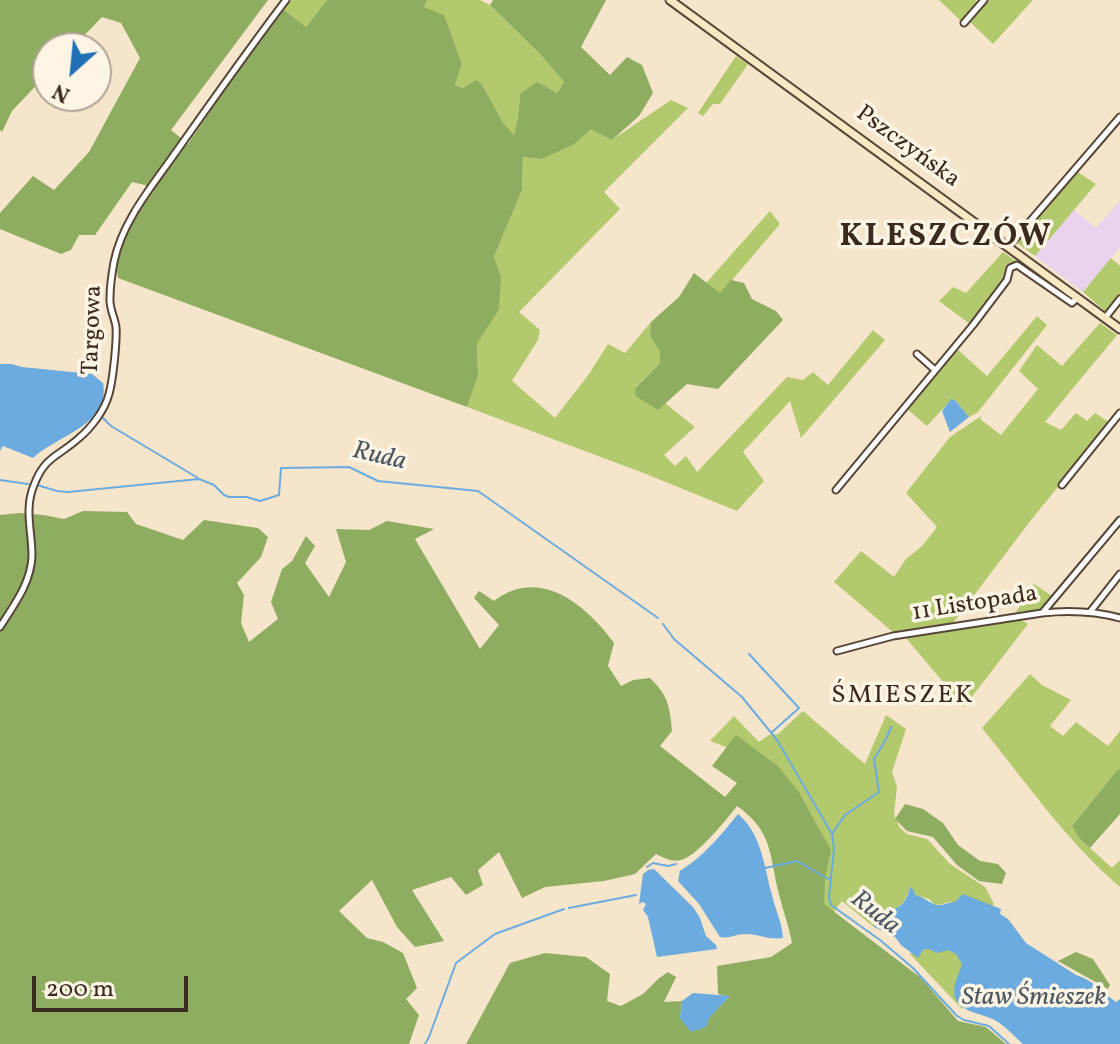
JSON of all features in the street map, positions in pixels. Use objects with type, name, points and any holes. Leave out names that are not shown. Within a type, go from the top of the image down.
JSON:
[{"type":"main road","name":"Pszczyńska","points":[[670,0],[1120,329]]},
{"type":"street","name":"Targowa","points":[[0,627],[22,593],[32,560],[28,518],[30,495],[40,469],[51,457],[80,438],[101,413],[109,394],[116,334],[109,300],[114,261],[125,229],[235,68],[286,0]]},
{"type":"street","points":[[964,23],[984,0]]},
{"type":"street","points":[[1008,247],[1120,117]]},
{"type":"street","points":[[836,490],[1007,280],[1010,268],[1017,265],[1072,303],[1078,298]]},
{"type":"street","points":[[1105,318],[1120,299]]},
{"type":"street","points":[[917,354],[935,370]]},
{"type":"street","points":[[1062,485],[1120,413]]},
{"type":"street","points":[[1042,613],[1120,520]]},
{"type":"street","points":[[1090,612],[1120,574]]},
{"type":"street","name":"11 Listopada","points":[[837,651],[893,636],[1042,613],[1100,612],[1120,618]]},
{"type":"shaded area","points":[[1120,201],[1120,247],[1083,292],[1035,256],[1074,210],[1096,228]]},
{"type":"green space","points":[[0,0],[268,0],[171,130],[188,144],[238,70],[284,10],[306,27],[327,0],[427,0],[424,7],[444,15],[462,64],[455,85],[463,88],[476,80],[481,83],[504,124],[514,135],[520,94],[537,82],[557,93],[564,82],[490,5],[493,0],[606,0],[581,47],[610,75],[627,57],[642,65],[653,93],[639,116],[612,140],[591,129],[573,145],[542,159],[523,157],[522,190],[494,257],[501,276],[499,309],[477,344],[478,376],[467,407],[118,278],[118,254],[122,243],[154,191],[145,185],[132,182],[95,235],[79,235],[71,250],[61,254],[0,229],[0,213],[33,176],[54,190],[89,152],[140,58],[121,23],[102,17],[87,32],[32,32],[32,90],[12,111],[2,132]]},
{"type":"green space","points":[[291,0],[327,0],[306,27],[284,10]]},
{"type":"green space","points":[[427,0],[480,0],[490,5],[564,82],[557,93],[520,94],[514,135],[504,124],[481,83],[476,81],[463,88],[455,85],[462,64],[444,16],[424,7]]},
{"type":"green space","points":[[939,0],[975,0],[979,3],[962,22]]},
{"type":"green space","points":[[983,0],[1033,0],[993,44],[968,20]]},
{"type":"green space","points":[[736,56],[748,64],[720,104],[713,104],[703,116],[698,113]]},
{"type":"green space","points":[[671,100],[688,108],[604,192],[620,209],[519,312],[540,330],[538,340],[512,381],[555,418],[608,344],[625,353],[651,322],[650,336],[660,352],[660,363],[635,387],[658,410],[665,403],[695,427],[664,455],[675,466],[686,456],[697,472],[787,377],[803,380],[813,372],[828,385],[873,330],[885,340],[801,438],[790,401],[743,452],[764,481],[737,511],[467,407],[478,376],[477,344],[484,332],[501,276],[494,257],[522,190],[523,157],[542,159],[573,145],[591,128],[612,140]]},
{"type":"green space","points":[[1076,171],[1096,184],[1035,256],[1016,242]]},
{"type":"green space","points":[[770,211],[780,224],[720,294],[706,283]]},
{"type":"green space","points":[[1003,252],[1017,262],[1006,264],[1005,278],[970,324],[939,301],[953,287],[966,293]]},
{"type":"green space","points":[[1111,258],[1120,266],[1120,294],[1106,312],[1083,292]]},
{"type":"green space","points":[[694,273],[720,293],[731,280],[744,283],[752,299],[776,311],[783,320],[718,389],[687,384],[658,410],[636,396],[635,388],[660,363],[660,352],[650,336],[651,322],[679,297]]},
{"type":"green space","points":[[1037,316],[1047,325],[978,412],[969,417],[955,400],[951,400],[927,426],[907,409],[956,348],[987,376]]},
{"type":"green space","points":[[1100,323],[1117,335],[1045,422],[1061,430],[1076,413],[1087,421],[1095,413],[1110,423],[953,623],[894,633],[834,582],[861,551],[894,577],[906,559],[922,546],[937,527],[906,493],[950,437],[981,416],[980,419],[1001,435],[1038,389],[1019,371],[1037,345],[1062,366]]},
{"type":"green space","points":[[83,511],[127,512],[136,524],[183,540],[204,520],[258,528],[268,537],[261,557],[237,583],[244,595],[241,623],[249,642],[278,619],[271,602],[282,569],[292,561],[306,536],[315,546],[305,563],[329,597],[346,562],[336,529],[369,530],[387,521],[434,529],[415,539],[480,649],[499,625],[474,598],[479,591],[494,601],[511,591],[528,587],[561,595],[590,615],[614,643],[608,666],[621,686],[633,680],[650,678],[661,690],[669,708],[672,731],[660,746],[725,797],[737,783],[712,766],[736,735],[778,766],[798,791],[831,850],[824,904],[921,978],[958,1021],[986,1027],[1006,1044],[466,1044],[510,963],[545,953],[586,957],[610,974],[607,1001],[621,1006],[643,994],[668,972],[676,977],[664,1002],[682,1001],[680,1018],[709,1018],[729,997],[718,994],[717,966],[771,957],[792,943],[764,835],[758,825],[737,806],[695,852],[681,860],[656,854],[635,874],[604,881],[545,887],[522,898],[499,852],[478,870],[483,885],[466,895],[451,877],[412,890],[444,941],[415,947],[397,927],[372,880],[339,911],[367,938],[383,942],[403,953],[417,988],[406,999],[419,1015],[409,1044],[0,1044],[0,515],[20,513],[64,519]]},
{"type":"green space","points":[[1034,584],[1052,596],[1041,610],[1016,612]]},
{"type":"green space","points":[[1016,617],[1028,624],[964,707],[906,638]]},
{"type":"green space","points":[[1030,674],[1042,685],[1071,700],[1050,726],[1063,736],[1076,722],[1108,746],[1120,731],[1120,770],[1072,826],[1079,838],[1112,868],[1120,860],[1120,887],[1065,831],[982,728]]},
{"type":"green space","points":[[803,711],[865,764],[886,715],[906,729],[892,772],[897,787],[894,815],[900,828],[907,834],[927,839],[950,864],[985,887],[994,904],[992,907],[949,902],[934,904],[915,895],[910,887],[902,903],[878,919],[874,927],[842,901],[835,910],[833,920],[814,913],[753,757],[710,741],[734,716],[759,742],[769,735],[778,734]]},
{"type":"green space","points":[[1118,769],[1120,814],[1090,848],[1072,826]]},
{"type":"green space","points":[[905,804],[923,809],[943,823],[958,845],[980,861],[998,864],[1006,873],[1002,884],[979,881],[957,865],[933,837],[907,831],[895,819]]},
{"type":"green space","points":[[929,945],[960,951],[966,962],[958,989],[963,1010],[909,953],[919,954]]},
{"type":"green space","points":[[1076,952],[1093,959],[1110,985],[1108,989],[1058,961]]},
{"type":"water","points":[[0,364],[92,374],[103,383],[99,409],[80,428],[33,458],[3,446],[0,451]]},
{"type":"water","points":[[951,399],[969,417],[950,432],[942,411]]},
{"type":"water","points":[[738,814],[752,831],[761,852],[783,938],[744,934],[720,937],[699,904],[678,881],[680,871],[704,852]]},
{"type":"water","points":[[654,869],[693,907],[706,936],[717,949],[657,957],[648,917],[643,910],[646,904],[639,904],[643,874]]},
{"type":"water","name":"Staw Śmieszek","points":[[910,887],[915,895],[937,905],[955,902],[963,894],[1001,909],[1000,914],[1008,919],[1026,943],[1092,983],[1116,1002],[1120,999],[1120,1044],[1023,1044],[998,1022],[964,1008],[955,997],[954,989],[962,964],[956,954],[948,950],[937,953],[929,949],[923,950],[918,958],[895,937],[874,927],[886,911],[902,904]]},
{"type":"water","points":[[693,993],[730,996],[709,1018],[706,1027],[691,1032],[680,1018],[682,1001]]},
{"type":"waterway","points":[[102,417],[111,426],[198,478]]},
{"type":"waterway","name":"Ruda","points":[[37,485],[68,492],[199,479],[214,485],[229,497],[260,501],[279,495],[281,468],[349,467],[378,481],[478,491],[658,618]]},
{"type":"waterway","name":"Ruda","points":[[0,480],[28,484]]},
{"type":"waterway","name":"Ruda","points":[[663,624],[674,639],[742,697],[777,740],[832,834],[831,905],[913,968],[957,1016],[989,1026],[1009,1044]]},
{"type":"waterway","points":[[749,654],[799,708],[771,733]]},
{"type":"waterway","points":[[832,834],[845,815],[879,792],[874,759],[891,727]]},
{"type":"waterway","points":[[765,868],[797,861],[830,880]]},
{"type":"waterway","points":[[647,867],[653,863],[676,864]]},
{"type":"waterway","points":[[569,908],[636,895]]},
{"type":"waterway","points":[[425,1044],[456,963],[495,934],[564,909]]},
{"type":"district","name":"KLESZCZÓW","points":[[946,239]]},
{"type":"district","name":"ŚMIESZEK","points":[[903,697]]}]
